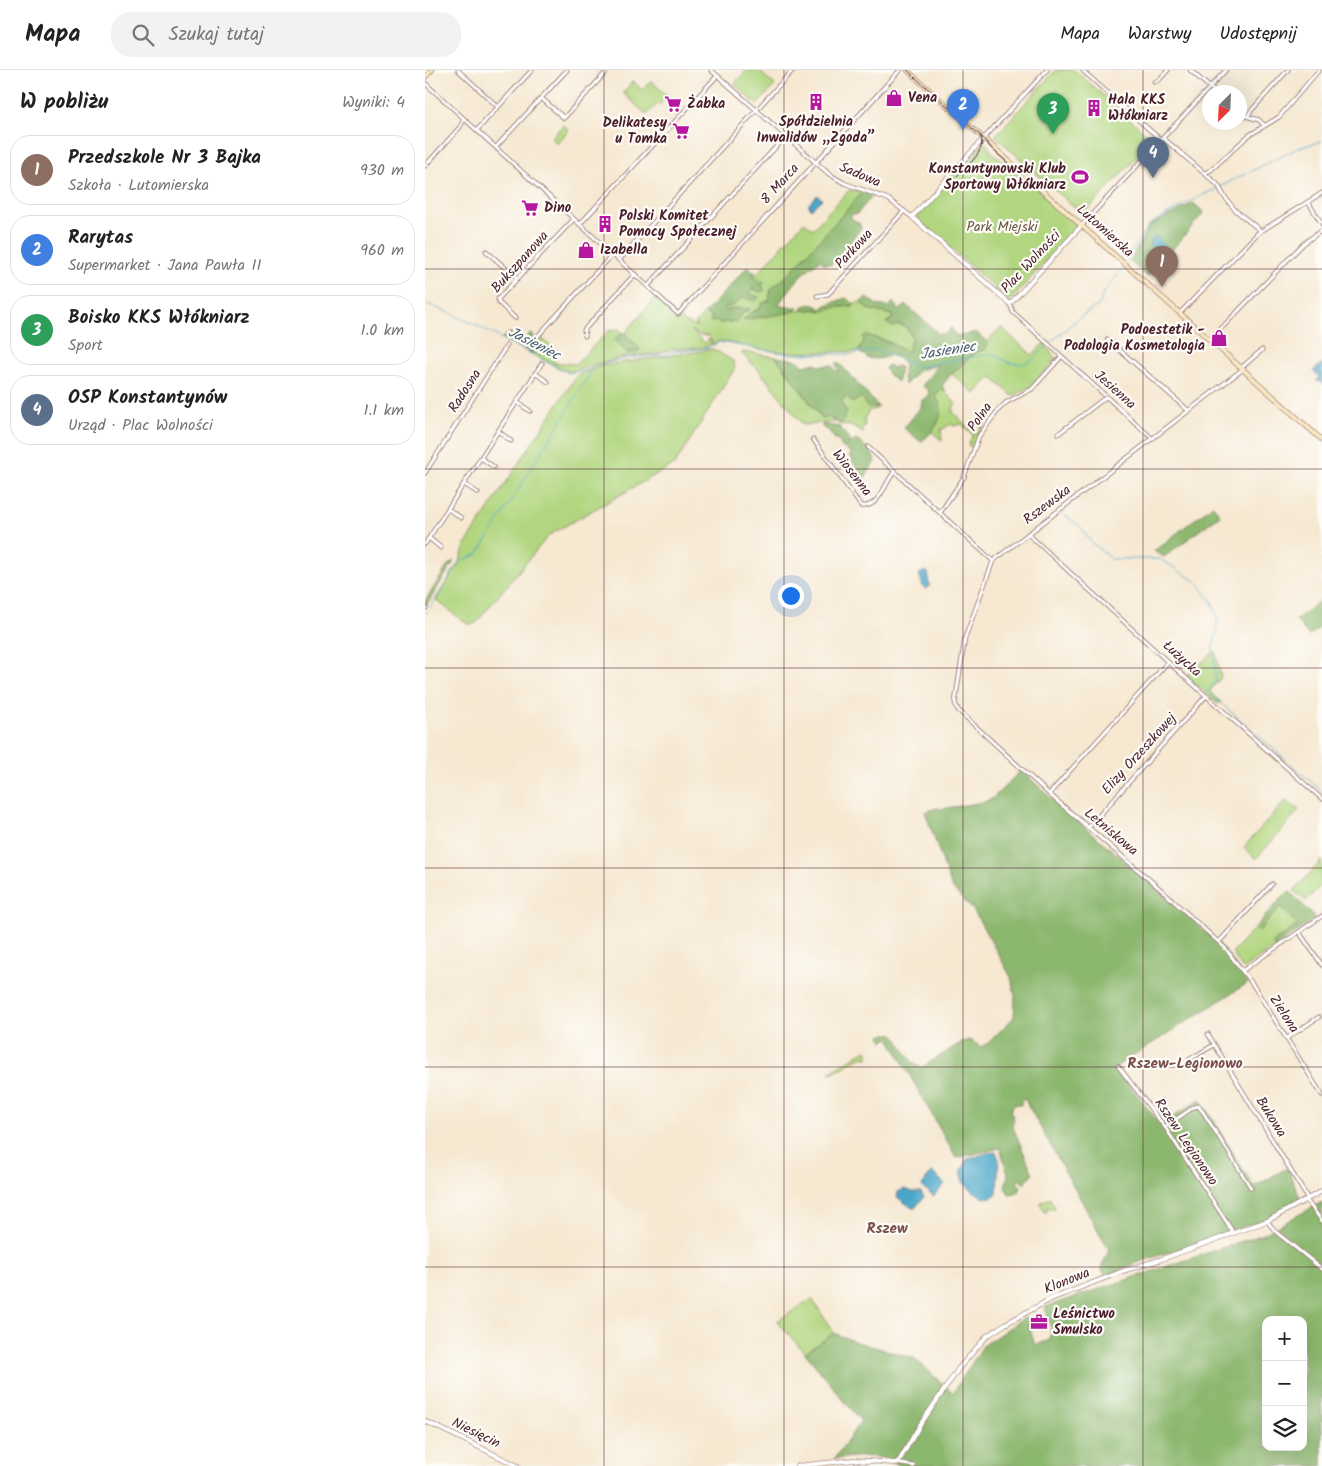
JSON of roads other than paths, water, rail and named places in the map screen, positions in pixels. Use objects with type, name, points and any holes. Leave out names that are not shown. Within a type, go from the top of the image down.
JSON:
[{"type":"main road","points":[[425,77],[431,70]]},
{"type":"main road","name":"Lutomierska","points":[[907,70],[1322,440]]},
{"type":"street","points":[[458,70],[498,107]]},
{"type":"street","points":[[477,130],[532,70]]},
{"type":"street","points":[[496,147],[567,70]]},
{"type":"street","points":[[541,98],[563,118],[608,70]]},
{"type":"street","name":"Sadowa","points":[[711,70],[815,162],[840,181],[884,197],[912,217]]},
{"type":"street","points":[[619,260],[793,70]]},
{"type":"street","name":"8 Marca","points":[[648,286],[678,314],[900,70]]},
{"type":"street","points":[[912,217],[1047,70]]},
{"type":"street","points":[[1082,70],[1205,174],[1218,186],[1235,210],[1261,231]]},
{"type":"street","points":[[1154,82],[1159,80],[1168,70]]},
{"type":"street","points":[[1191,70],[1207,85]]},
{"type":"street","name":"Plac Wolności","points":[[1213,85],[1226,70]]},
{"type":"street","points":[[1264,125],[1259,120],[1248,116],[1288,70]]},
{"type":"street","points":[[1205,174],[1248,136],[1279,117],[1319,70]]},
{"type":"street","points":[[580,224],[717,76]]},
{"type":"street","points":[[425,84],[648,286],[786,136]]},
{"type":"street","name":"Plac Wolności","points":[[912,217],[1010,304],[1081,225],[1202,96]]},
{"type":"street","points":[[425,166],[460,127],[464,119]]},
{"type":"street","points":[[1180,313],[1261,231],[1322,193]]},
{"type":"street","points":[[1308,202],[1322,224]]},
{"type":"street","name":"Parkowa","points":[[817,296],[828,294],[904,211]]},
{"type":"street","name":"Bukszpanowa","points":[[515,318],[497,301],[574,219]]},
{"type":"street","points":[[1210,340],[1303,244],[1322,230]]},
{"type":"street","points":[[486,250],[517,278]]},
{"type":"street","points":[[535,339],[613,254]]},
{"type":"street","points":[[585,336],[584,330],[635,274]]},
{"type":"street","points":[[1010,304],[1013,312],[1061,357]]},
{"type":"street","points":[[1107,338],[1189,411]]},
{"type":"street","name":"Radosna","points":[[425,473],[507,345]]},
{"type":"street","name":"Rszewska","points":[[993,561],[1189,411],[1262,350]]},
{"type":"street","name":"Jesienna","points":[[1061,357],[1153,439]]},
{"type":"street","name":"Polna","points":[[940,513],[964,477],[979,436],[994,415],[1007,402],[1032,390],[1061,357]]},
{"type":"street","points":[[425,544],[542,363]]},
{"type":"street","points":[[535,373],[548,382]]},
{"type":"street","points":[[1058,434],[1106,397]]},
{"type":"street","points":[[517,402],[530,411]]},
{"type":"street","points":[[498,431],[511,440]]},
{"type":"street","name":"Wiosenna","points":[[813,438],[861,506],[867,506],[877,500],[895,472]]},
{"type":"street","points":[[868,447],[993,561]]},
{"type":"street","points":[[481,458],[494,467]]},
{"type":"street","points":[[464,484],[478,493]]},
{"type":"street","points":[[447,509],[461,518]]},
{"type":"street","name":"Łużycka","points":[[1028,534],[1322,799]]},
{"type":"street","points":[[429,538],[441,548]]},
{"type":"street","name":"Letniskowa","points":[[993,561],[963,646],[955,701],[957,708],[1049,794],[1219,942],[1242,971]]},
{"type":"street","points":[[1049,794],[1168,662]]},
{"type":"street","name":"Elizy Orzeszkowej","points":[[1088,828],[1206,696]]},
{"type":"street","points":[[1219,942],[1272,884]]},
{"type":"street","points":[[1242,971],[1322,916]]},
{"type":"street","points":[[1299,932],[1322,965]]},
{"type":"street","name":"Zielona","points":[[1242,971],[1322,1095]]},
{"type":"street","points":[[1287,1038],[1319,1017]]},
{"type":"street","name":"Bukowa","points":[[1208,1034],[1308,1200]]},
{"type":"street","points":[[1191,1059],[1215,1045]]},
{"type":"street","name":"Rszew Legionowo","points":[[1118,1066],[1165,1127],[1233,1232]]},
{"type":"street","points":[[1165,1127],[1198,1106],[1251,1188]]},
{"type":"street","name":"Klonowa","points":[[899,1464],[920,1425],[951,1377],[991,1333],[1024,1312],[1051,1299],[1267,1221],[1322,1192]]},
{"type":"street","points":[[1308,1200],[1322,1221]]},
{"type":"street","points":[[1267,1221],[1276,1232],[1322,1269]]},
{"type":"street","name":"Niesięcin","points":[[425,1422],[517,1466]]},
{"type":"street","points":[[797,1466],[867,1460],[914,1466]]},
{"type":"water","points":[[817,195],[822,199],[811,209],[809,204]]},
{"type":"water","points":[[1154,237],[1158,238],[1164,245],[1159,253],[1149,245]]},
{"type":"water","points":[[1322,363],[1322,384],[1320,381],[1317,382],[1319,376],[1313,371]]},
{"type":"water","points":[[923,572],[929,574],[930,585],[927,589],[923,587],[919,574]]},
{"type":"water","points":[[996,1152],[999,1159],[997,1194],[984,1198],[964,1183],[961,1169],[965,1166],[966,1160]]},
{"type":"water","points":[[932,1172],[945,1184],[934,1196],[923,1188],[922,1185]]},
{"type":"water","points":[[904,1189],[912,1192],[921,1192],[924,1197],[915,1208],[912,1208],[897,1197],[898,1192]]},
{"type":"waterway","name":"Jasieniec","points":[[1126,263],[1149,225],[1191,201],[1300,147],[1322,141]]},
{"type":"waterway","name":"Jasieniec","points":[[1050,343],[1079,318],[1100,304],[1103,293],[1124,267]]},
{"type":"waterway","name":"Jasieniec","points":[[425,303],[472,323],[568,373],[630,358],[708,348],[719,342],[789,354],[849,354],[878,350],[919,367],[992,354],[1010,363],[1024,364],[1032,360],[1047,346]]},
{"type":"waterway","points":[[580,389],[593,369]]},
{"type":"waterway","points":[[430,608],[459,562],[478,554],[579,392]]},
{"type":"waterway","points":[[1062,513],[1079,525],[1091,542],[1112,559],[1160,559],[1197,582],[1212,602],[1217,616],[1217,631],[1213,647],[1216,681],[1207,691],[1322,791]]},
{"type":"tram line","points":[[907,70],[1015,169]]},
{"type":"tram line","points":[[954,179],[978,153],[982,141],[980,135]]},
{"type":"place","name":"Vena","points":[[894,98]]},
{"type":"place","name":"Spółdzielnia Inwalidów „Zgoda”","points":[[816,102]]},
{"type":"place","name":"Żabka","points":[[673,104]]},
{"type":"place","name":"Hala KKS Włókniarz","points":[[1094,108]]},
{"type":"place","name":"Rarytas","points":[[963,130]]},
{"type":"place","name":"Delikatesy u Tomka","points":[[681,131]]},
{"type":"place","name":"Boisko KKS Włókniarz","points":[[1053,134]]},
{"type":"place","name":"Konstantynowski Klub Sportowy Włókniarz","points":[[1080,177]]},
{"type":"place","name":"OSP Konstantynów","points":[[1153,178]]},
{"type":"place","name":"Dino","points":[[530,208]]},
{"type":"place","name":"Polski Komitet Pomocy Społecznej","points":[[605,224]]},
{"type":"place","name":"Izabella","points":[[586,250]]},
{"type":"place","name":"Przedszkole Nr 3 Bajka","points":[[1162,287]]},
{"type":"place","name":"Podoestetik - Podologia Kosmetologia","points":[[1219,338]]},
{"type":"place","name":"Leśnictwo Smulsko","points":[[1039,1322]]},
{"type":"district","name":"Rszew-Legionowo","points":[[1185,1064]]},
{"type":"district","name":"Rszew","points":[[887,1229]]},
{"type":"park label","name":"Park Miejski","points":[[1002,227]]}]
